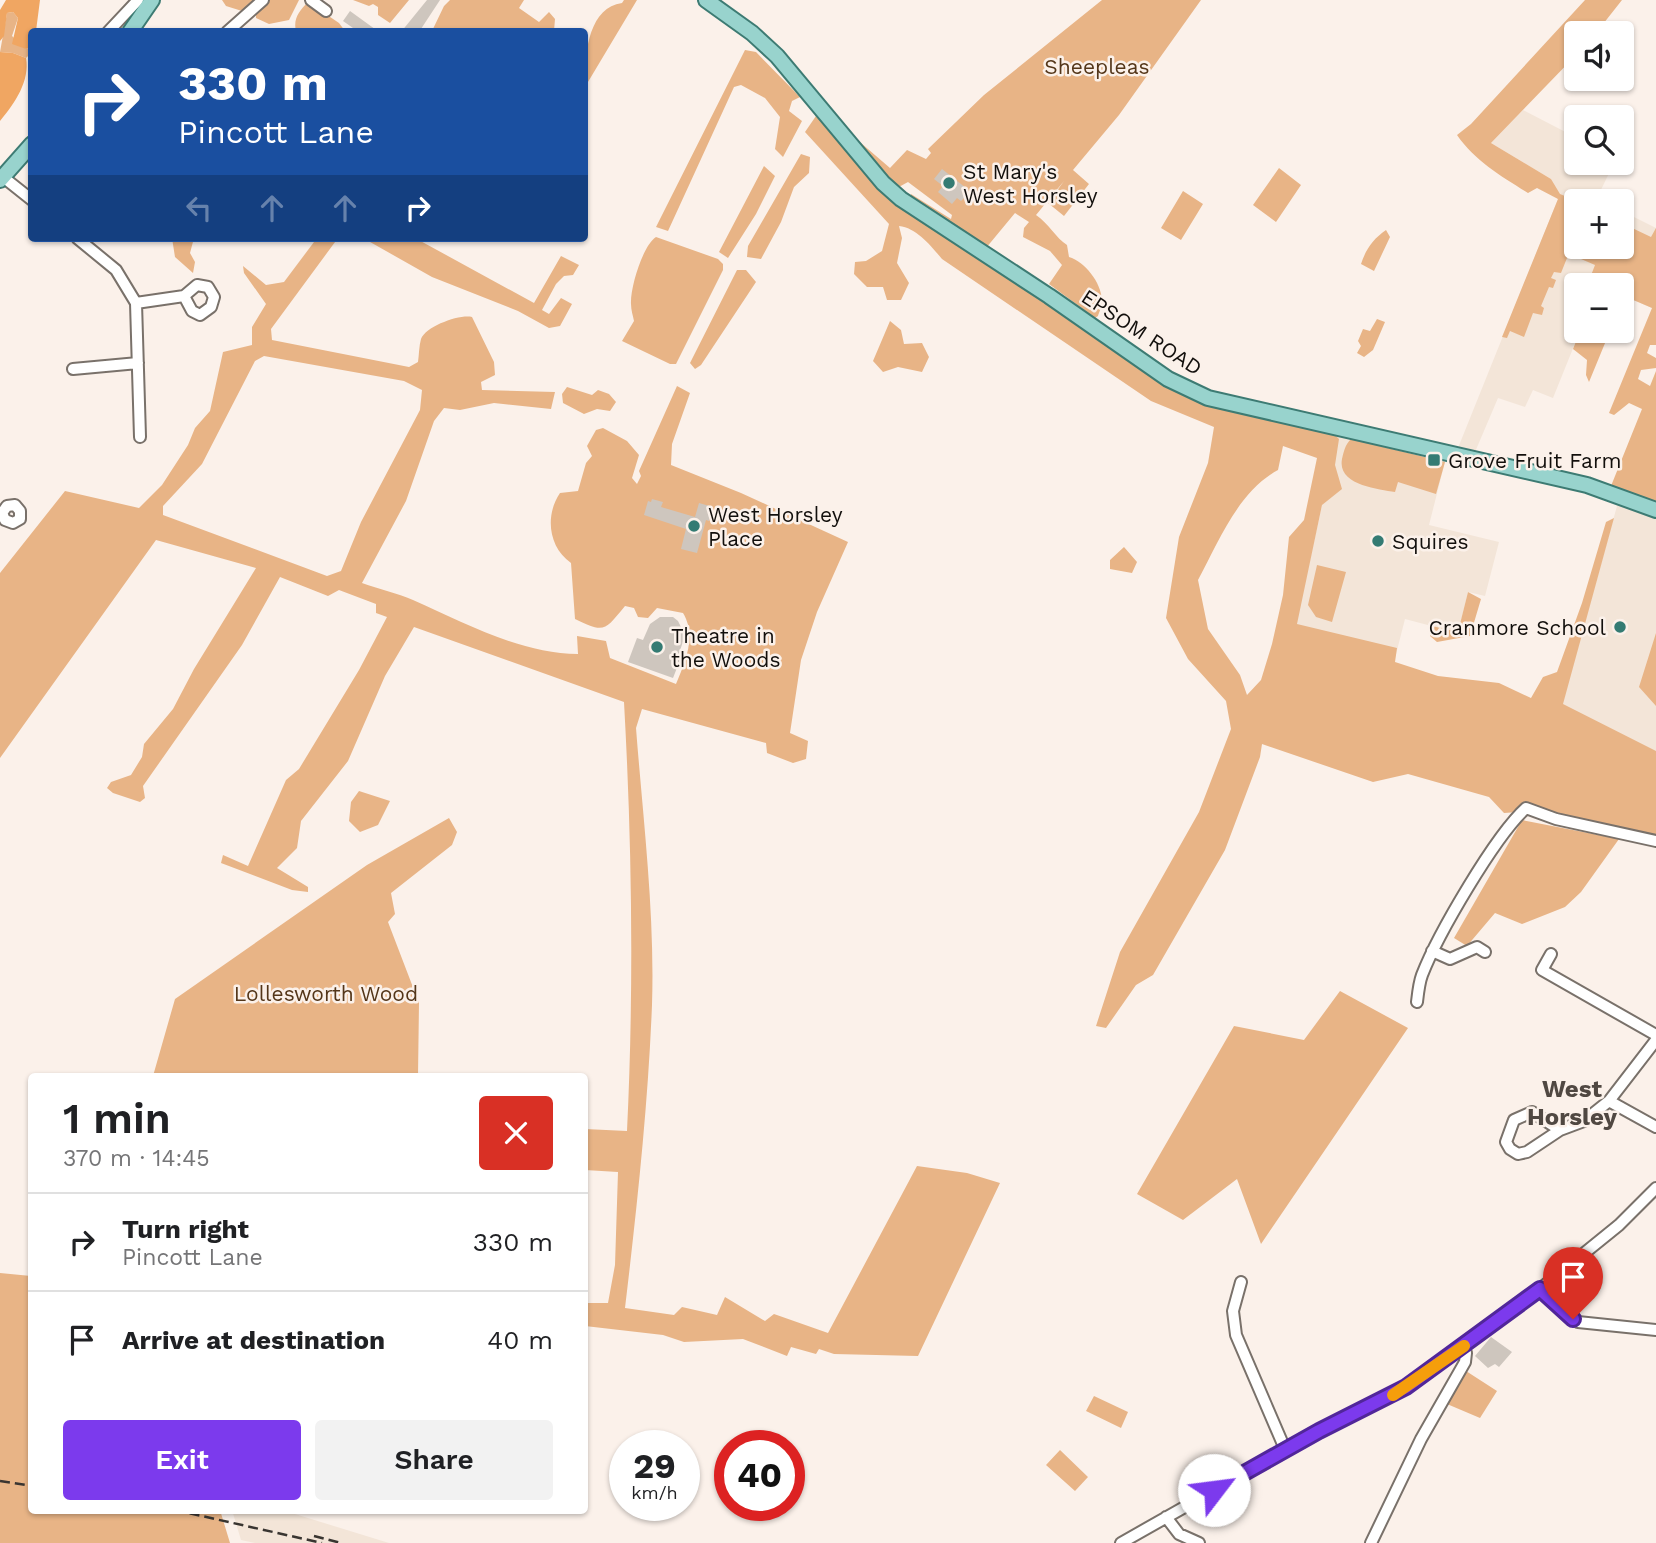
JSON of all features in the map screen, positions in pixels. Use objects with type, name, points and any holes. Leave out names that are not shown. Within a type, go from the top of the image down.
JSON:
[{"type":"main road","name":"EPSOM ROAD","points":[[706,0],[752,33],[777,56],[862,159],[901,199],[1049,296],[1168,379],[1208,398],[1587,485],[1656,510]]},
{"type":"main road","points":[[132,28],[144,2]]},
{"type":"main road","points":[[2,178],[28,149]]},
{"type":"street","points":[[232,28],[263,0]]},
{"type":"street","points":[[312,0],[326,11]]},
{"type":"street","points":[[113,28],[144,2]]},
{"type":"street","points":[[2,178],[28,197]]},
{"type":"street","points":[[82,242],[116,270],[135,303],[140,437]]},
{"type":"street","points":[[135,303],[184,296]]},
{"type":"street","points":[[73,369],[138,363]]},
{"type":"street","points":[[1417,1002],[1421,978],[1432,951],[1479,871],[1516,817],[1526,808],[1556,819],[1656,841]]},
{"type":"street","points":[[1432,951],[1450,959],[1477,947],[1485,952]]},
{"type":"street","points":[[1551,954],[1542,970],[1656,1037],[1609,1101],[1584,1121],[1560,1130],[1527,1152],[1518,1154],[1510,1149],[1506,1142],[1514,1120],[1532,1112],[1560,1130]]},
{"type":"street","points":[[1609,1101],[1656,1127]]},
{"type":"street","points":[[1121,1543],[1285,1450],[1389,1397],[1463,1347],[1540,1289],[1619,1225],[1656,1188]]},
{"type":"street","points":[[1241,1282],[1233,1311],[1236,1335],[1285,1450]]},
{"type":"street","points":[[1540,1289],[1578,1322],[1656,1330]]},
{"type":"street","points":[[1371,1543],[1421,1439],[1465,1362],[1466,1353],[1463,1347]]},
{"type":"street","points":[[1166,1517],[1179,1534],[1199,1543]]},
{"type":"shaded area","points":[[6,0],[40,0],[36,28],[28,28],[28,48],[12,44],[18,18],[13,12],[7,13],[4,36],[0,41],[0,10]]},
{"type":"shaded area","points":[[0,52],[26,58],[27,67],[20,91],[0,121]]},
{"type":"shaded area","points":[[1523,110],[1564,131],[1564,175],[1608,175],[1601,189],[1564,189],[1564,259],[1634,259],[1634,217],[1656,228],[1652,308],[1634,300],[1634,273],[1564,273],[1564,343],[1575,343],[1553,398],[1533,390],[1525,407],[1498,398],[1475,452],[1458,448],[1558,199],[1551,179],[1491,143]]},
{"type":"shaded area","points":[[1334,434],[1445,462],[1429,525],[1499,542],[1485,596],[1468,592],[1458,633],[1405,619],[1394,662],[1296,624],[1322,505]]},
{"type":"shaded area","name":"Cranmore School","points":[[1624,501],[1656,515],[1656,841],[1562,705],[1617,506]]},
{"type":"shaded area","points":[[233,1514],[295,1514],[389,1543],[255,1543],[241,1540]]},
{"type":"green space","points":[[222,0],[299,0],[289,20],[269,24],[256,18],[256,1],[242,11],[226,6]]},
{"type":"green space","points":[[353,0],[409,0],[390,23],[378,15],[378,7]]},
{"type":"green space","points":[[450,0],[524,0],[519,8],[539,22],[549,12],[555,19],[554,28],[433,28],[444,6]]},
{"type":"green space","points":[[624,0],[637,0],[588,82],[588,45],[595,24],[601,14],[610,7]]},
{"type":"green space","name":"Sheepleas","points":[[1102,0],[1201,0],[1119,115],[1073,170],[1089,184],[1064,216],[1048,203],[1064,181],[1036,215],[1067,245],[1069,257],[1081,263],[1099,286],[1102,302],[1095,318],[1049,284],[1062,265],[1050,251],[1023,237],[1024,228],[1029,222],[1015,213],[986,248],[911,199],[911,194],[951,219],[952,215],[908,182],[897,188],[866,157],[854,137],[890,168],[907,150],[926,159],[931,153],[928,149],[984,95]]},
{"type":"green space","points":[[1585,0],[1622,0],[1605,21],[1566,21]]},
{"type":"green space","points":[[308,2],[343,28],[296,28],[295,23]]},
{"type":"green space","points":[[13,12],[18,18],[12,36],[28,48],[26,58],[0,52],[7,13]]},
{"type":"green space","points":[[1564,23],[1564,67],[1491,143],[1551,179],[1560,194],[1564,196],[1564,259],[1567,259],[1561,273],[1554,272],[1551,278],[1556,280],[1553,288],[1549,287],[1541,306],[1544,308],[1542,315],[1533,313],[1524,337],[1510,331],[1507,338],[1502,337],[1558,199],[1537,188],[1528,193],[1480,160],[1457,135],[1471,124]]},
{"type":"green space","points":[[745,50],[756,52],[800,97],[792,101],[789,111],[802,121],[783,157],[775,149],[780,117],[765,98],[741,85],[734,87],[668,231],[656,227]]},
{"type":"green space","points":[[816,116],[891,200],[1168,386],[1205,405],[1334,434],[1339,439],[1335,465],[1342,489],[1322,505],[1297,624],[1397,648],[1395,662],[1438,676],[1499,683],[1531,698],[1543,677],[1557,672],[1582,603],[1606,522],[1614,518],[1563,704],[1656,751],[1656,841],[1535,811],[1504,813],[1489,797],[1408,774],[1373,782],[1262,744],[1260,757],[1225,850],[1153,975],[1136,985],[1106,1028],[1096,1026],[1120,952],[1199,812],[1231,729],[1226,701],[1188,659],[1166,618],[1179,537],[1208,463],[1214,427],[1151,401],[942,259],[923,238],[906,227],[899,226],[902,238],[897,263],[909,283],[901,300],[887,300],[883,287],[867,287],[854,274],[855,262],[866,261],[882,251],[889,224],[805,132]],"holes":[[[1283,446],[1317,458],[1304,520],[1289,537],[1283,595],[1272,644],[1261,680],[1247,695],[1240,675],[1208,629],[1198,580],[1241,504],[1264,479],[1278,470]]]},
{"type":"green space","points":[[801,154],[810,157],[809,173],[794,187],[781,222],[761,259],[747,257],[748,246]]},
{"type":"green space","points":[[764,166],[775,176],[756,214],[728,258],[719,252]]},
{"type":"green space","points":[[1279,168],[1301,185],[1276,222],[1253,205]]},
{"type":"green space","points":[[1183,191],[1203,204],[1181,240],[1161,228]]},
{"type":"green space","points":[[1656,228],[1656,345],[1650,345],[1647,353],[1656,358],[1656,368],[1641,370],[1638,379],[1650,386],[1656,371],[1656,504],[1611,486],[1642,409],[1629,403],[1614,415],[1609,413],[1652,308],[1634,300],[1634,273],[1592,273],[1595,265],[1581,259],[1634,259],[1634,229],[1651,237]]},
{"type":"green space","points":[[1386,230],[1390,237],[1374,271],[1361,264],[1370,245]]},
{"type":"green space","points":[[656,237],[718,259],[723,264],[723,270],[676,364],[670,364],[622,341],[634,321],[631,297],[638,268],[646,249]]},
{"type":"green space","points":[[173,242],[193,242],[190,253],[195,262],[193,273],[175,257]]},
{"type":"green space","points":[[314,242],[335,242],[271,329],[272,340],[409,367],[418,362],[421,339],[429,330],[452,319],[472,317],[494,362],[495,375],[481,382],[482,390],[555,392],[551,409],[494,403],[460,410],[444,408],[434,421],[406,501],[362,583],[407,598],[494,636],[535,649],[578,654],[577,636],[606,641],[610,658],[676,684],[686,658],[689,640],[683,613],[657,608],[648,618],[638,617],[634,608],[625,606],[608,625],[599,628],[575,619],[571,563],[553,540],[551,521],[552,511],[560,493],[578,491],[586,463],[592,456],[587,446],[596,430],[603,428],[627,441],[639,455],[632,478],[637,484],[641,476],[639,471],[677,386],[690,393],[672,444],[671,465],[741,493],[848,542],[817,612],[801,660],[790,733],[808,741],[806,759],[793,763],[767,753],[766,743],[642,709],[636,728],[650,901],[652,1005],[642,1156],[625,1308],[674,1315],[682,1307],[717,1315],[725,1297],[765,1321],[774,1314],[828,1333],[917,1166],[967,1173],[1000,1183],[918,1356],[834,1354],[819,1349],[816,1354],[791,1347],[787,1356],[743,1339],[684,1342],[663,1335],[588,1326],[588,1303],[608,1303],[615,1265],[618,1172],[588,1170],[588,1129],[627,1131],[631,916],[624,702],[414,627],[385,676],[348,761],[301,821],[297,848],[277,868],[308,887],[308,892],[292,890],[221,863],[223,855],[248,866],[286,780],[299,769],[359,670],[387,617],[376,613],[376,604],[339,590],[328,596],[280,577],[242,645],[143,786],[145,798],[140,802],[113,793],[107,788],[111,782],[131,775],[142,757],[144,744],[173,709],[194,669],[256,568],[156,540],[0,758],[0,573],[65,491],[139,508],[162,485],[188,445],[195,428],[210,411],[223,352],[252,345],[252,327],[266,304],[244,273],[243,266],[266,285],[284,282]],"holes":[[[264,356],[404,381],[422,390],[420,410],[361,522],[341,571],[327,576],[163,515],[163,506],[202,464],[255,361]]]},
{"type":"green space","points":[[370,242],[422,242],[534,303],[561,256],[579,265],[573,275],[564,276],[556,284],[542,310],[549,314],[561,298],[572,304],[560,326],[549,328],[518,311],[432,277]]},
{"type":"green space","points":[[737,270],[746,270],[756,282],[701,365],[695,369],[690,363]]},
{"type":"green space","points":[[1377,319],[1385,322],[1373,350],[1364,357],[1357,353],[1361,346],[1358,341],[1363,329],[1370,331]]},
{"type":"green space","points":[[890,321],[901,330],[904,344],[922,343],[929,357],[922,372],[898,367],[883,372],[873,361]]},
{"type":"green space","points":[[1575,343],[1605,343],[1589,382],[1586,375],[1587,360],[1573,349]]},
{"type":"green space","points":[[567,387],[592,395],[598,390],[609,394],[616,402],[610,411],[597,409],[584,414],[563,403],[562,394]]},
{"type":"green space","points":[[1351,439],[1445,462],[1436,494],[1398,482],[1395,492],[1369,487],[1352,480],[1342,468],[1344,451]]},
{"type":"green space","points":[[1124,547],[1137,562],[1132,573],[1110,569],[1110,560]]},
{"type":"green space","points":[[1317,565],[1346,572],[1332,622],[1316,617],[1308,605]]},
{"type":"green space","points":[[1468,592],[1481,599],[1470,636],[1437,642],[1430,636],[1432,626],[1458,632]]},
{"type":"green space","points":[[1656,633],[1656,706],[1639,687]]},
{"type":"green space","points":[[359,791],[390,801],[378,825],[360,832],[349,821],[351,802]]},
{"type":"green space","name":"Lollesworth Wood","points":[[449,818],[457,832],[452,845],[391,893],[395,914],[388,922],[419,1003],[418,1073],[154,1073],[175,999],[367,865]]},
{"type":"green space","points":[[1522,820],[1619,839],[1581,892],[1565,907],[1522,924],[1495,913],[1467,946],[1454,938]]},
{"type":"green space","points":[[1340,991],[1408,1028],[1261,1244],[1237,1179],[1183,1220],[1137,1194],[1234,1026],[1304,1040]]},
{"type":"green space","points":[[0,1273],[28,1276],[28,1514],[221,1514],[230,1543],[0,1543]]},
{"type":"green space","points":[[1466,1371],[1497,1391],[1480,1418],[1447,1404]]},
{"type":"green space","points":[[1094,1396],[1128,1412],[1121,1428],[1086,1411]]},
{"type":"green space","points":[[1060,1450],[1088,1477],[1075,1491],[1046,1465]]},
{"type":"building","points":[[427,0],[440,0],[422,28],[404,28]]},
{"type":"building","points":[[350,11],[373,28],[353,28],[343,21]]},
{"type":"building","name":"St Mary's West Horsley","points":[[942,169],[966,188],[962,193],[966,196],[961,201],[957,198],[952,204],[938,192],[943,186],[934,179]]},
{"type":"building","name":"West Horsley Place","points":[[652,499],[663,502],[661,507],[695,517],[699,503],[713,507],[709,521],[706,520],[697,553],[681,549],[686,529],[644,515],[648,501],[651,502]]},
{"type":"building","name":"Theatre in the Woods","points":[[660,617],[673,617],[685,635],[679,654],[682,655],[673,678],[628,662],[637,638],[643,640],[650,624]]},
{"type":"building","points":[[1491,1337],[1512,1352],[1499,1367],[1495,1364],[1488,1368],[1475,1356]]},
{"type":"railway","points":[[0,1481],[28,1485]]},
{"type":"railway","points":[[193,1514],[322,1543]]},
{"type":"railway","points":[[314,1536],[341,1543]]},
{"type":"slow traffic","points":[[1393,1395],[1464,1346]]},
{"type":"place","name":"St Mary's West Horsley","points":[[949,183]]},
{"type":"place","name":"Grove Fruit Farm","points":[[1434,460]]},
{"type":"place","name":"West Horsley Place","points":[[694,526]]},
{"type":"place","name":"Squires","points":[[1378,541]]},
{"type":"place","name":"Cranmore School","points":[[1620,627]]},
{"type":"place","name":"Theatre in the Woods","points":[[657,647]]},
{"type":"district","name":"West Horsley","points":[[1572,1103]]},
{"type":"route","points":[[1214,1490],[1319,1431],[1406,1387],[1540,1289],[1573,1319]]}]
